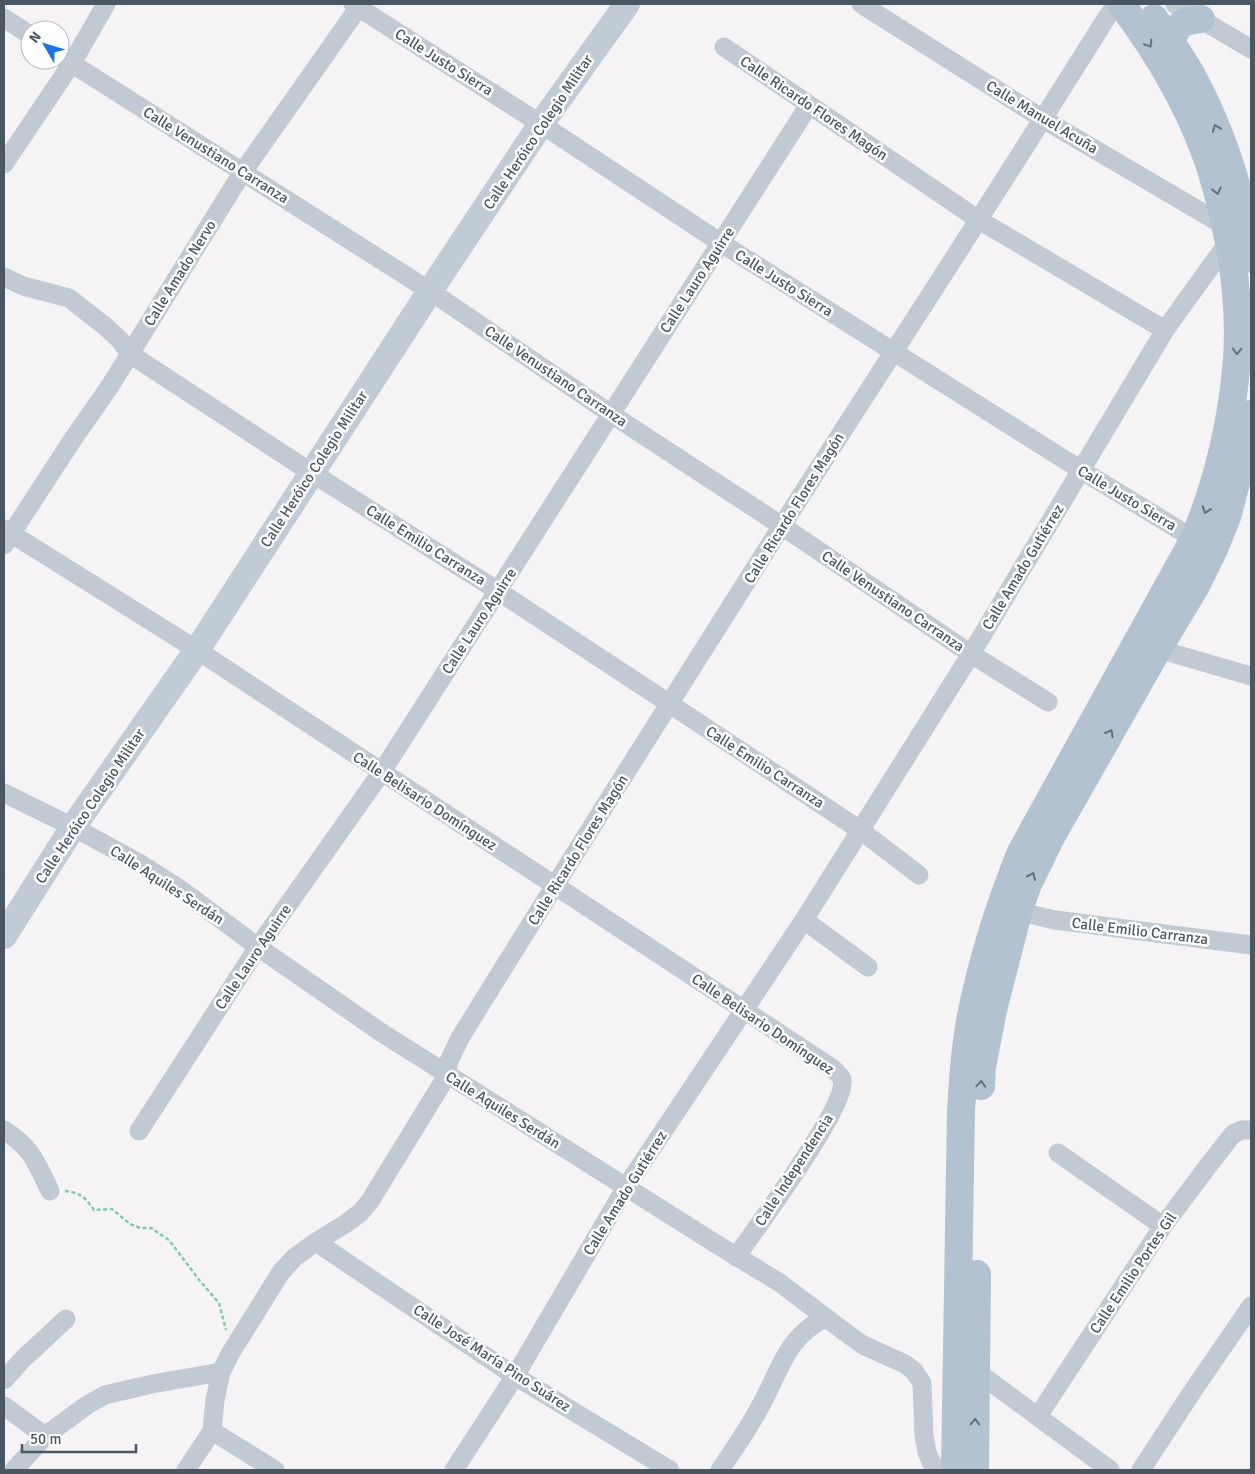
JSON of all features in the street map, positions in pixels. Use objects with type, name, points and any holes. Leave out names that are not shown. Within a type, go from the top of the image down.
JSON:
[{"type":"main road","name":"Calle Heróico Colegio Militar","points":[[4,936],[73,827],[197,650],[541,124],[627,4]]},
{"type":"main road","points":[[975,1470],[977,1209],[982,1067],[1021,852],[1194,539],[1220,466],[1237,359],[1237,311],[1232,257],[1216,187],[1204,152],[1172,81],[1121,4]]},
{"type":"main road","points":[[1143,4],[1171,42],[1209,109],[1222,141],[1239,199],[1251,259]]},
{"type":"main road","points":[[1171,42],[1176,29],[1182,23],[1190,20],[1201,20]]},
{"type":"main road","points":[[955,1470],[960,1121],[963,1070],[971,1016],[982,968],[1011,905],[1028,884],[1051,837],[1197,584],[1214,549],[1227,517],[1242,464],[1251,414]]},
{"type":"street","points":[[70,54],[106,4]]},
{"type":"street","name":"Calle Manuel Acuña","points":[[861,4],[1227,233]]},
{"type":"street","name":"Calle Ricardo Flores Magón","points":[[186,1470],[212,1431],[215,1400],[221,1372],[230,1354],[281,1272],[295,1257],[360,1213],[370,1201],[435,1097],[443,1082],[453,1051],[460,1038],[555,885],[782,526],[979,220],[1106,17],[1117,4]]},
{"type":"street","points":[[1175,4],[1251,49]]},
{"type":"street","name":"Calle Justo Sierra","points":[[358,5],[721,243],[1194,539]]},
{"type":"street","name":"Calle Amado Nervo","points":[[6,535],[110,386],[242,172],[358,5]]},
{"type":"street","points":[[4,18],[20,28]]},
{"type":"street","name":"Calle Ricardo Flores Magón","points":[[724,48],[979,220],[1165,330]]},
{"type":"street","name":"Calle Venustiano Carranza","points":[[70,62],[430,291],[611,414],[972,654],[1048,702]]},
{"type":"street","points":[[4,164],[60,70]]},
{"type":"street","name":"Calle Lauro Aguirre","points":[[139,1131],[258,947],[381,773],[809,105]]},
{"type":"street","name":"Calle Amado Gutiérrez","points":[[454,1470],[515,1376],[626,1187],[804,920],[972,654],[1165,330],[1227,233]]},
{"type":"street","name":"Calle Emilio Carranza","points":[[4,277],[23,286],[69,298],[106,327],[120,340],[130,354],[670,704],[860,830],[919,875]]},
{"type":"street","name":"Calle Belisario Domínguez","points":[[6,535],[197,650],[381,773],[555,885],[832,1068],[842,1079]]},
{"type":"street","points":[[1158,649],[1251,676]]},
{"type":"street","name":"Calle Aquiles Serdán","points":[[4,793],[73,827],[156,873],[382,1033],[780,1284],[863,1344],[905,1364],[920,1378],[924,1391],[924,1436],[927,1452],[938,1470]]},
{"type":"street","name":"Calle Emilio Carranza","points":[[1011,905],[1029,914],[1064,922],[1251,945]]},
{"type":"street","points":[[804,920],[868,967]]},
{"type":"street","name":"Calle Independencia","points":[[736,1257],[813,1145],[838,1099],[842,1087],[842,1079]]},
{"type":"street","points":[[4,1130],[19,1140],[34,1158],[50,1191]]},
{"type":"street","name":"Calle Emilio Portes Gil","points":[[1038,1416],[1163,1226],[1208,1166],[1242,1132]]},
{"type":"street","points":[[1058,1153],[1163,1226]]},
{"type":"street","name":"Calle José María Pino Suárez","points":[[316,1242],[515,1376],[670,1470]]},
{"type":"street","points":[[1141,1470],[1251,1306]]},
{"type":"street","points":[[720,1470],[749,1426],[787,1352],[807,1328],[826,1318]]},
{"type":"street","points":[[4,1380],[23,1359],[66,1319]]},
{"type":"street","points":[[976,1371],[1110,1470]]},
{"type":"street","points":[[14,1470],[45,1436],[87,1405],[105,1395],[152,1384],[221,1372]]},
{"type":"street","points":[[4,1406],[45,1436]]},
{"type":"street","points":[[212,1431],[275,1470]]},
{"type":"path","points":[[50,1191],[79,1194],[87,1200],[94,1210],[112,1209],[130,1224],[140,1228],[151,1228],[169,1240],[219,1303],[230,1354]]}]
